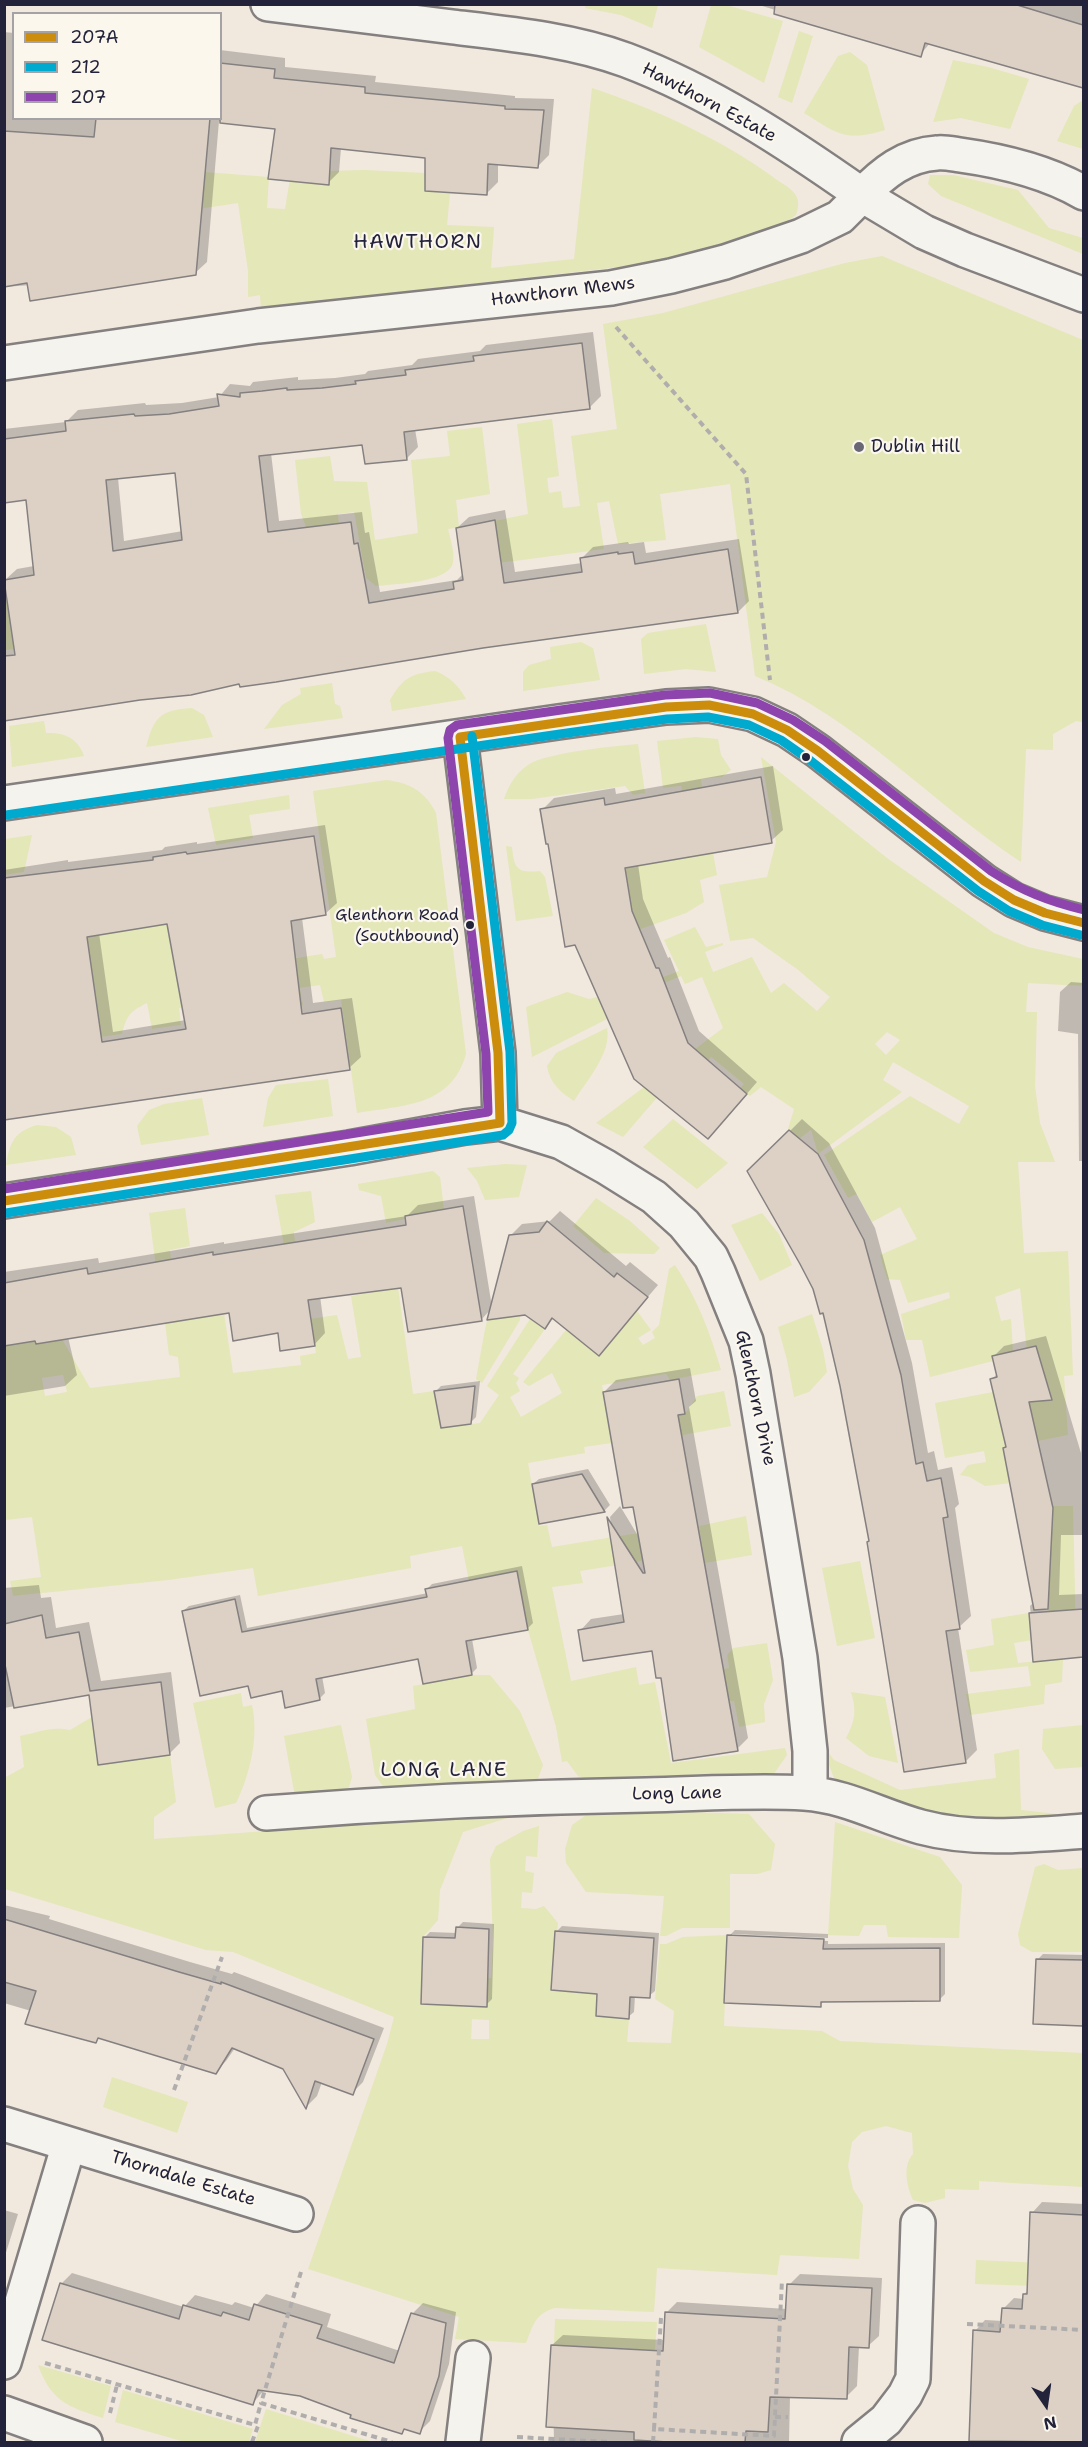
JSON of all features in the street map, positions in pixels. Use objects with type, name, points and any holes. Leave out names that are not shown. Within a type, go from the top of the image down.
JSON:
[{"type":"street","name":"Hawthorn Estate","points":[[268,4],[516,34],[572,45],[625,60],[714,101],[799,150],[862,195]]},
{"type":"street","points":[[1083,193],[1068,184],[1019,166],[937,153],[909,160],[883,173],[862,195],[924,232],[1083,295]]},
{"type":"street","name":"Hawthorn Mews","points":[[4,363],[258,326],[611,288],[671,276],[736,258],[801,236],[840,217],[862,195]]},
{"type":"street","points":[[4,803],[666,707],[709,705],[753,714],[787,730],[818,751],[984,880],[1014,900],[1045,914],[1083,922]]},
{"type":"street","points":[[460,737],[498,1053],[500,1123]]},
{"type":"street","name":"Glenthorn Drive","points":[[4,1201],[500,1123],[561,1142],[654,1197],[684,1224],[711,1257],[746,1341],[758,1398],[806,1708],[810,1793]]},
{"type":"street","name":"Long Lane","points":[[266,1814],[369,1805],[556,1796],[810,1793],[842,1798],[921,1827],[940,1831],[975,1835],[1035,1835],[1083,1831]]},
{"type":"street","name":"Thorndale Estate","points":[[4,2124],[297,2214]]},
{"type":"street","points":[[4,2362],[69,2144]]},
{"type":"street","points":[[859,2442],[886,2420],[914,2379],[918,2223]]},
{"type":"street","points":[[463,2442],[473,2358]]},
{"type":"street","points":[[4,2413],[86,2442]]},
{"type":"path","points":[[615,321],[616,329],[746,474],[770,673],[769,690]]},
{"type":"path","points":[[174,2090],[222,1957]]},
{"type":"path","points":[[255,2426],[301,2272]]},
{"type":"path","points":[[654,2429],[774,2436],[782,2280]]},
{"type":"path","points":[[653,2442],[661,2318]]},
{"type":"path","points":[[966,2324],[1083,2330]]},
{"type":"path","points":[[38,2361],[258,2426],[252,2442]]},
{"type":"path","points":[[108,2420],[117,2385]]},
{"type":"path","points":[[261,2403],[392,2442]]},
{"type":"path","points":[[775,2417],[788,2417]]},
{"type":"path","points":[[517,2437],[609,2442]]},
{"type":"green space","points":[[586,4],[658,5],[652,28],[621,15],[585,8]]},
{"type":"green space","points":[[711,5],[726,5],[783,21],[764,83],[699,47]]},
{"type":"green space","points":[[799,31],[813,36],[792,103],[778,97]]},
{"type":"green space","points":[[850,52],[867,65],[885,130],[871,134],[842,134],[804,113],[838,56]]},
{"type":"green space","points":[[953,60],[1029,79],[1010,129],[961,118],[933,122]]},
{"type":"green space","points":[[592,88],[639,105],[686,126],[752,163],[795,194],[798,202],[796,215],[761,234],[720,248],[637,265],[261,308],[260,295],[248,297],[248,271],[238,203],[192,210],[184,131],[209,135],[205,172],[269,177],[267,208],[285,209],[292,166],[329,171],[425,173],[425,191],[450,193],[447,225],[494,227],[491,268],[574,259]]},
{"type":"green space","points":[[1083,100],[1083,149],[1057,141],[1074,106]]},
{"type":"green space","points":[[930,175],[953,175],[1018,190],[1049,228],[1083,238],[1083,254],[941,196],[928,184]]},
{"type":"green space","points":[[882,256],[1083,340],[1083,722],[1076,721],[1053,734],[1053,750],[1026,749],[1021,862],[860,737],[792,693],[755,676],[730,484],[660,494],[666,540],[618,544],[609,501],[597,503],[604,549],[499,563],[494,521],[528,514],[517,424],[552,419],[559,476],[547,478],[549,493],[561,491],[563,508],[580,506],[571,436],[617,429],[603,324],[663,313],[845,263]]},
{"type":"green space","points":[[482,427],[490,494],[456,500],[459,527],[448,529],[453,562],[450,569],[442,574],[420,581],[376,586],[366,578],[354,512],[338,514],[341,540],[306,527],[301,514],[295,460],[330,456],[334,481],[367,482],[375,540],[418,533],[411,460],[450,456],[447,431]]},
{"type":"green space","points":[[27,595],[34,647],[5,650],[4,598]]},
{"type":"green space","points":[[706,624],[716,672],[686,669],[644,674],[641,639],[648,633]]},
{"type":"green space","points":[[581,642],[593,648],[600,680],[523,691],[523,672],[529,665],[551,659],[550,647]]},
{"type":"green space","points":[[435,671],[453,682],[466,699],[392,711],[390,700],[403,682],[413,676]]},
{"type":"green space","points":[[332,683],[335,704],[340,706],[343,718],[264,729],[282,705],[301,694],[300,688]]},
{"type":"green space","points":[[192,708],[204,715],[213,737],[146,747],[152,729],[160,717],[172,711]]},
{"type":"green space","points":[[44,721],[46,733],[70,737],[84,756],[12,767],[9,726]]},
{"type":"green space","points":[[696,737],[718,739],[721,755],[731,770],[722,777],[701,779],[703,792],[683,795],[681,786],[663,788],[657,741]]},
{"type":"green space","points":[[638,744],[645,793],[633,795],[625,786],[532,799],[504,799],[516,776],[536,761],[580,751]]},
{"type":"green space","points":[[761,757],[887,858],[994,933],[1028,947],[1083,959],[1083,986],[1028,983],[1026,1012],[1037,1012],[1035,1086],[1040,1123],[1055,1162],[1018,1162],[1024,1253],[1068,1251],[1073,1375],[1064,1376],[1068,1435],[1004,1448],[1011,1483],[985,1486],[970,1477],[960,1475],[968,1465],[986,1462],[984,1451],[945,1458],[935,1403],[993,1392],[1029,1369],[1020,1288],[995,1297],[1001,1321],[1011,1319],[1013,1351],[992,1356],[993,1361],[930,1377],[922,1340],[906,1340],[901,1314],[950,1298],[949,1292],[908,1303],[900,1280],[887,1279],[880,1255],[917,1239],[900,1207],[872,1222],[857,1194],[848,1198],[824,1155],[910,1096],[959,1124],[969,1106],[893,1062],[883,1080],[902,1092],[818,1154],[811,1130],[798,1140],[788,1129],[794,1109],[761,1087],[750,1096],[740,1088],[744,1084],[711,1057],[708,1061],[697,1051],[623,1137],[596,1123],[723,1028],[702,977],[685,984],[681,976],[662,984],[660,978],[679,971],[664,940],[695,927],[706,947],[723,943],[705,952],[713,972],[752,957],[771,993],[784,983],[817,1011],[830,997],[797,969],[753,938],[730,941],[719,885],[767,877],[776,842]],"holes":[[[887,1032],[900,1040],[886,1055],[875,1044]]]},
{"type":"green space","points":[[386,780],[416,789],[432,805],[436,813],[466,1054],[459,1071],[437,1094],[408,1105],[357,1113],[341,1000],[324,1002],[320,985],[300,988],[303,1005],[279,1009],[279,988],[299,985],[296,958],[322,954],[324,959],[336,957],[313,791]]},
{"type":"green space","points":[[289,795],[290,809],[249,815],[253,838],[216,845],[208,808]]},
{"type":"green space","points":[[32,835],[24,872],[5,875],[5,839]]},
{"type":"green space","points":[[506,846],[512,847],[514,861],[518,868],[540,871],[545,877],[553,916],[516,921]]},
{"type":"green space","points":[[713,853],[717,875],[700,880],[704,902],[686,913],[635,931],[624,864]]},
{"type":"green space","points":[[177,922],[207,1003],[179,1008],[181,1025],[152,1029],[147,1003],[130,1015],[125,1022],[122,1034],[101,1037],[87,937]]},
{"type":"green space","points":[[567,992],[589,999],[597,997],[607,1019],[532,1057],[526,1007]]},
{"type":"green space","points":[[607,1028],[608,1037],[602,1057],[574,1101],[556,1086],[547,1066],[556,1053]]},
{"type":"green space","points":[[328,1079],[333,1116],[263,1127],[268,1098],[276,1085]]},
{"type":"green space","points":[[202,1098],[209,1135],[141,1145],[137,1126],[149,1110],[164,1104]]},
{"type":"green space","points":[[673,1119],[728,1163],[697,1189],[643,1147]]},
{"type":"green space","points":[[37,1125],[56,1127],[71,1137],[76,1155],[6,1165],[14,1139],[23,1131]]},
{"type":"green space","points":[[505,1164],[527,1165],[519,1197],[485,1200],[477,1181],[467,1168]]},
{"type":"green space","points":[[433,1171],[440,1177],[444,1209],[406,1216],[406,1219],[386,1223],[381,1196],[359,1190],[358,1184]]},
{"type":"green space","points":[[311,1191],[315,1222],[294,1232],[296,1250],[285,1252],[275,1195]]},
{"type":"green space","points":[[596,1198],[630,1221],[660,1248],[654,1254],[604,1253],[573,1226]]},
{"type":"green space","points":[[185,1208],[190,1246],[170,1250],[172,1266],[156,1268],[149,1213]]},
{"type":"green space","points":[[762,1213],[779,1234],[792,1265],[760,1281],[731,1225]]},
{"type":"green space","points":[[675,1265],[690,1290],[721,1370],[670,1380],[666,1374],[602,1385],[607,1413],[618,1442],[584,1447],[585,1453],[528,1463],[539,1526],[547,1525],[552,1547],[638,1533],[643,1561],[580,1571],[583,1583],[552,1587],[571,1681],[636,1667],[639,1685],[655,1682],[671,1763],[785,1748],[787,1755],[773,1775],[601,1783],[578,1776],[567,1761],[562,1762],[556,1727],[528,1630],[517,1571],[469,1581],[462,1546],[410,1556],[411,1568],[258,1596],[253,1568],[168,1580],[13,1596],[10,1581],[41,1577],[32,1517],[5,1520],[5,1346],[61,1337],[90,1388],[180,1377],[178,1357],[169,1355],[165,1323],[224,1313],[233,1373],[301,1365],[300,1356],[316,1353],[314,1340],[295,1321],[337,1315],[348,1359],[361,1357],[351,1296],[398,1288],[413,1394],[434,1391],[441,1428],[480,1423],[499,1395],[487,1386],[530,1319],[545,1329],[513,1374],[519,1378],[516,1383],[520,1391],[510,1397],[521,1417],[562,1393],[552,1373],[529,1386],[523,1382],[566,1330],[599,1356],[637,1311],[651,1330],[638,1338],[643,1345],[655,1338],[652,1332],[659,1325],[669,1269]],"holes":[[[63,1375],[67,1392],[45,1396],[42,1378]]]},
{"type":"green space","points":[[499,1275],[520,1291],[520,1320],[482,1383],[476,1379],[485,1329]]},
{"type":"green space","points":[[812,1314],[827,1372],[809,1392],[794,1397],[778,1327]]},
{"type":"green space","points":[[724,1391],[731,1426],[678,1436],[674,1416],[685,1414],[697,1396]]},
{"type":"green space","points":[[1053,1506],[1073,1506],[1076,1636],[1047,1637]]},
{"type":"green space","points":[[746,1516],[752,1555],[705,1563],[699,1526]]},
{"type":"green space","points":[[860,1561],[875,1638],[837,1646],[822,1568]]},
{"type":"green space","points":[[1029,1613],[1032,1640],[1014,1643],[1018,1663],[1063,1659],[1062,1682],[1045,1685],[1044,1704],[970,1715],[966,1694],[1031,1686],[1028,1666],[970,1672],[966,1650],[994,1645],[991,1619]]},
{"type":"green space","points":[[767,1643],[773,1680],[764,1704],[765,1722],[739,1727],[734,1701],[720,1701],[716,1670],[729,1668],[727,1655],[733,1648]]},
{"type":"green space","points":[[472,1675],[490,1675],[520,1711],[543,1765],[536,1784],[385,1789],[375,1775],[366,1719],[415,1709],[413,1686]]},
{"type":"green space","points":[[851,1692],[885,1697],[898,1763],[869,1756],[846,1738],[854,1716]]},
{"type":"green space","points":[[241,1693],[243,1707],[252,1705],[254,1742],[252,1755],[236,1803],[215,1808],[193,1703]]},
{"type":"green space","points":[[92,1717],[98,1765],[170,1755],[176,1802],[154,1817],[154,1839],[523,1813],[463,1832],[440,1890],[438,1920],[423,1937],[421,2004],[469,2006],[470,1977],[491,1978],[493,1942],[490,1859],[496,1846],[523,1831],[539,1826],[537,1857],[526,1856],[525,1871],[534,1873],[532,1893],[522,1892],[521,1908],[536,1909],[544,1906],[558,1923],[551,1990],[597,1994],[596,2016],[629,2019],[627,2042],[671,2043],[674,2011],[655,1999],[660,1944],[683,1937],[727,1935],[724,2026],[822,2031],[840,2041],[1083,2053],[1083,2187],[979,2181],[979,2190],[945,2189],[945,2198],[925,2203],[913,2200],[907,2177],[908,2164],[913,2154],[912,2133],[886,2126],[862,2132],[852,2142],[848,2166],[853,2189],[863,2205],[859,2259],[780,2255],[777,2275],[657,2268],[654,2312],[555,2308],[539,2317],[526,2343],[455,2339],[459,2317],[308,2269],[387,2044],[394,2017],[233,1952],[206,1950],[5,1889],[4,1778],[24,1767],[20,1736],[51,1729],[70,1730]],"holes":[[[472,2019],[489,2020],[489,2039],[471,2039]]]},
{"type":"green space","points":[[341,1725],[352,1777],[348,1790],[295,1797],[284,1736]]},
{"type":"green space","points":[[1083,1725],[1083,1767],[1055,1769],[1042,1749],[1043,1729]]},
{"type":"green space","points":[[1019,1749],[1021,1810],[1057,1814],[1057,1825],[955,1821],[843,1785],[834,1778],[826,1757],[828,1752],[834,1760],[900,1790],[996,1778],[994,1754]]},
{"type":"green space","points":[[595,1809],[749,1814],[775,1844],[771,1870],[757,1874],[730,1874],[730,1928],[682,1928],[666,1936],[660,1936],[664,1896],[586,1892],[566,1863],[565,1849],[572,1825]]},
{"type":"green space","points":[[835,1822],[940,1857],[962,1885],[959,1938],[888,1937],[886,1925],[864,1925],[859,1936],[828,1935]]},
{"type":"green space","points":[[1044,1864],[1058,1870],[1083,1868],[1083,1952],[1032,1952],[1020,1945],[1018,1934],[1035,1867]]},
{"type":"green space","points":[[112,2077],[188,2102],[177,2133],[103,2107]]},
{"type":"green space","points":[[976,2260],[1041,2263],[1040,2286],[975,2284]]},
{"type":"green space","points":[[555,2319],[657,2322],[655,2350],[554,2345]]},
{"type":"green space","points":[[38,2365],[111,2386],[103,2418],[62,2401],[49,2387]]},
{"type":"green space","points":[[123,2390],[253,2429],[249,2442],[185,2442],[115,2422]]},
{"type":"green space","points":[[266,2409],[373,2442],[255,2442]]},
{"type":"building","points":[[775,4],[1014,4],[1083,25],[1083,88],[925,43],[921,57],[774,14]]},
{"type":"building","points":[[222,63],[275,69],[274,78],[365,87],[365,93],[505,106],[505,109],[544,110],[538,168],[488,164],[487,195],[425,191],[425,158],[331,148],[329,185],[268,179],[275,129],[220,123],[222,120]]},
{"type":"building","points":[[96,120],[210,120],[196,275],[30,301],[27,283],[4,287],[4,131],[94,137]]},
{"type":"building","points":[[582,343],[590,409],[404,432],[407,460],[365,464],[362,445],[259,456],[268,532],[351,522],[354,544],[358,543],[369,603],[454,589],[453,582],[463,580],[456,528],[495,520],[504,583],[582,572],[580,558],[618,552],[618,554],[633,552],[635,564],[728,549],[738,613],[483,648],[276,682],[240,687],[239,684],[191,695],[140,700],[4,721],[4,656],[15,655],[4,580],[34,575],[26,500],[4,503],[4,439],[66,431],[65,421],[134,414],[135,416],[169,414],[219,406],[217,394],[240,397],[240,393],[356,384],[355,381],[406,375],[405,370],[474,361],[473,356]],"holes":[[[175,473],[182,540],[113,551],[106,480]]]},
{"type":"building","points":[[761,777],[772,843],[625,868],[632,911],[656,968],[659,968],[688,1043],[747,1094],[708,1139],[634,1079],[575,945],[565,947],[540,809],[604,798],[605,805]]},
{"type":"building","points":[[314,836],[326,915],[291,921],[302,1014],[341,1008],[350,1070],[4,1120],[4,878],[153,860],[153,857],[186,852],[187,854]],"holes":[[[167,924],[186,1029],[102,1042],[87,937]]]},
{"type":"building","points":[[789,1130],[818,1154],[864,1240],[901,1375],[916,1464],[923,1462],[927,1481],[941,1478],[948,1517],[943,1518],[960,1629],[946,1631],[966,1763],[904,1772],[867,1542],[869,1541],[840,1386],[823,1313],[820,1314],[813,1289],[747,1171]]},
{"type":"building","points":[[463,1206],[482,1321],[408,1332],[401,1288],[308,1300],[315,1346],[280,1351],[278,1333],[233,1341],[229,1313],[36,1344],[35,1341],[4,1346],[4,1283],[87,1268],[88,1274],[213,1252],[213,1255],[406,1225],[405,1216]]},
{"type":"building","points":[[547,1221],[614,1277],[617,1273],[648,1297],[599,1356],[552,1318],[545,1329],[525,1315],[487,1320],[509,1235],[539,1232]]},
{"type":"building","points":[[1036,1346],[1052,1400],[1029,1402],[1053,1508],[1048,1609],[1034,1610],[1003,1448],[1006,1447],[990,1379],[997,1377],[992,1356]]},
{"type":"building","points":[[679,1379],[685,1414],[678,1415],[738,1751],[673,1761],[661,1678],[656,1678],[652,1651],[583,1661],[578,1630],[624,1622],[607,1517],[645,1573],[633,1507],[623,1508],[603,1392]]},
{"type":"building","points":[[475,1386],[471,1424],[441,1428],[434,1391]]},
{"type":"building","points":[[582,1474],[605,1512],[539,1524],[532,1484]]},
{"type":"building","points":[[517,1571],[528,1630],[466,1641],[472,1675],[423,1684],[418,1659],[316,1679],[320,1700],[285,1708],[282,1691],[251,1698],[248,1686],[200,1696],[182,1611],[235,1599],[242,1632],[427,1597],[425,1589]]},
{"type":"building","points":[[1083,1609],[1083,1657],[1033,1662],[1029,1613]]},
{"type":"building","points":[[42,1615],[46,1638],[79,1632],[90,1691],[161,1682],[170,1755],[98,1765],[89,1695],[14,1708],[4,1660],[4,1624]]},
{"type":"building","points":[[4,1919],[179,1972],[221,1984],[221,1982],[374,2039],[353,2095],[315,2081],[306,2109],[283,2069],[232,2048],[216,2074],[98,2038],[96,2043],[25,2024],[36,1991],[4,1982]]},
{"type":"building","points":[[456,1927],[489,1929],[487,2007],[421,2004],[423,1937],[455,1938]]},
{"type":"building","points":[[555,1931],[654,1938],[650,1998],[630,1997],[629,2019],[596,2016],[597,1994],[551,1990]]},
{"type":"building","points":[[727,1935],[824,1939],[823,1949],[940,1948],[940,2001],[821,2002],[821,2007],[724,2003]]},
{"type":"building","points":[[1036,1959],[1083,1960],[1083,2026],[1033,2024]]},
{"type":"building","points":[[1030,2212],[1083,2215],[1083,2442],[969,2441],[973,2330],[1000,2332],[1002,2308],[1022,2309],[1023,2294],[1027,2294]]},
{"type":"building","points":[[60,2283],[179,2319],[183,2305],[221,2316],[223,2312],[249,2320],[254,2304],[322,2325],[317,2338],[394,2363],[411,2313],[446,2323],[439,2376],[420,2434],[404,2429],[402,2434],[350,2418],[351,2415],[300,2396],[258,2390],[253,2405],[42,2340]]},
{"type":"building","points":[[787,2284],[872,2288],[869,2348],[849,2347],[847,2399],[770,2397],[768,2432],[746,2431],[745,2442],[634,2440],[634,2432],[546,2427],[551,2345],[663,2351],[665,2312],[785,2319]]},
{"type":"transit line","name":"207","points":[[4,1189],[488,1112],[486,1054],[448,738],[450,730],[457,725],[665,695],[710,693],[757,703],[793,720],[825,741],[991,871],[1036,895],[1084,910]]},
{"type":"transit line","name":"207A","points":[[460,737],[666,707],[709,705],[753,714],[787,730],[818,751],[984,881],[1014,900],[1045,913],[1084,923]]},
{"type":"transit line","name":"212","points":[[6,815],[667,719],[708,717],[749,725],[781,740],[978,891],[1009,911],[1042,925],[1081,935]]},
{"type":"transit line","name":"212","points":[[6,1213],[503,1135],[509,1130],[512,1123],[510,1052],[472,736]]},
{"type":"transit line","name":"207A","points":[[460,737],[498,1053],[500,1123]]},
{"type":"transit line","name":"207A","points":[[4,1201],[500,1123]]},
{"type":"place","name":"Dublin Hill","points":[[859,447]]},
{"type":"place","name":"Glenthorn Road (Southbound)","points":[[470,925]]},
{"type":"district","name":"HAWTHORN","points":[[418,243]]},
{"type":"district","name":"LONG LANE","points":[[444,1771]]}]
